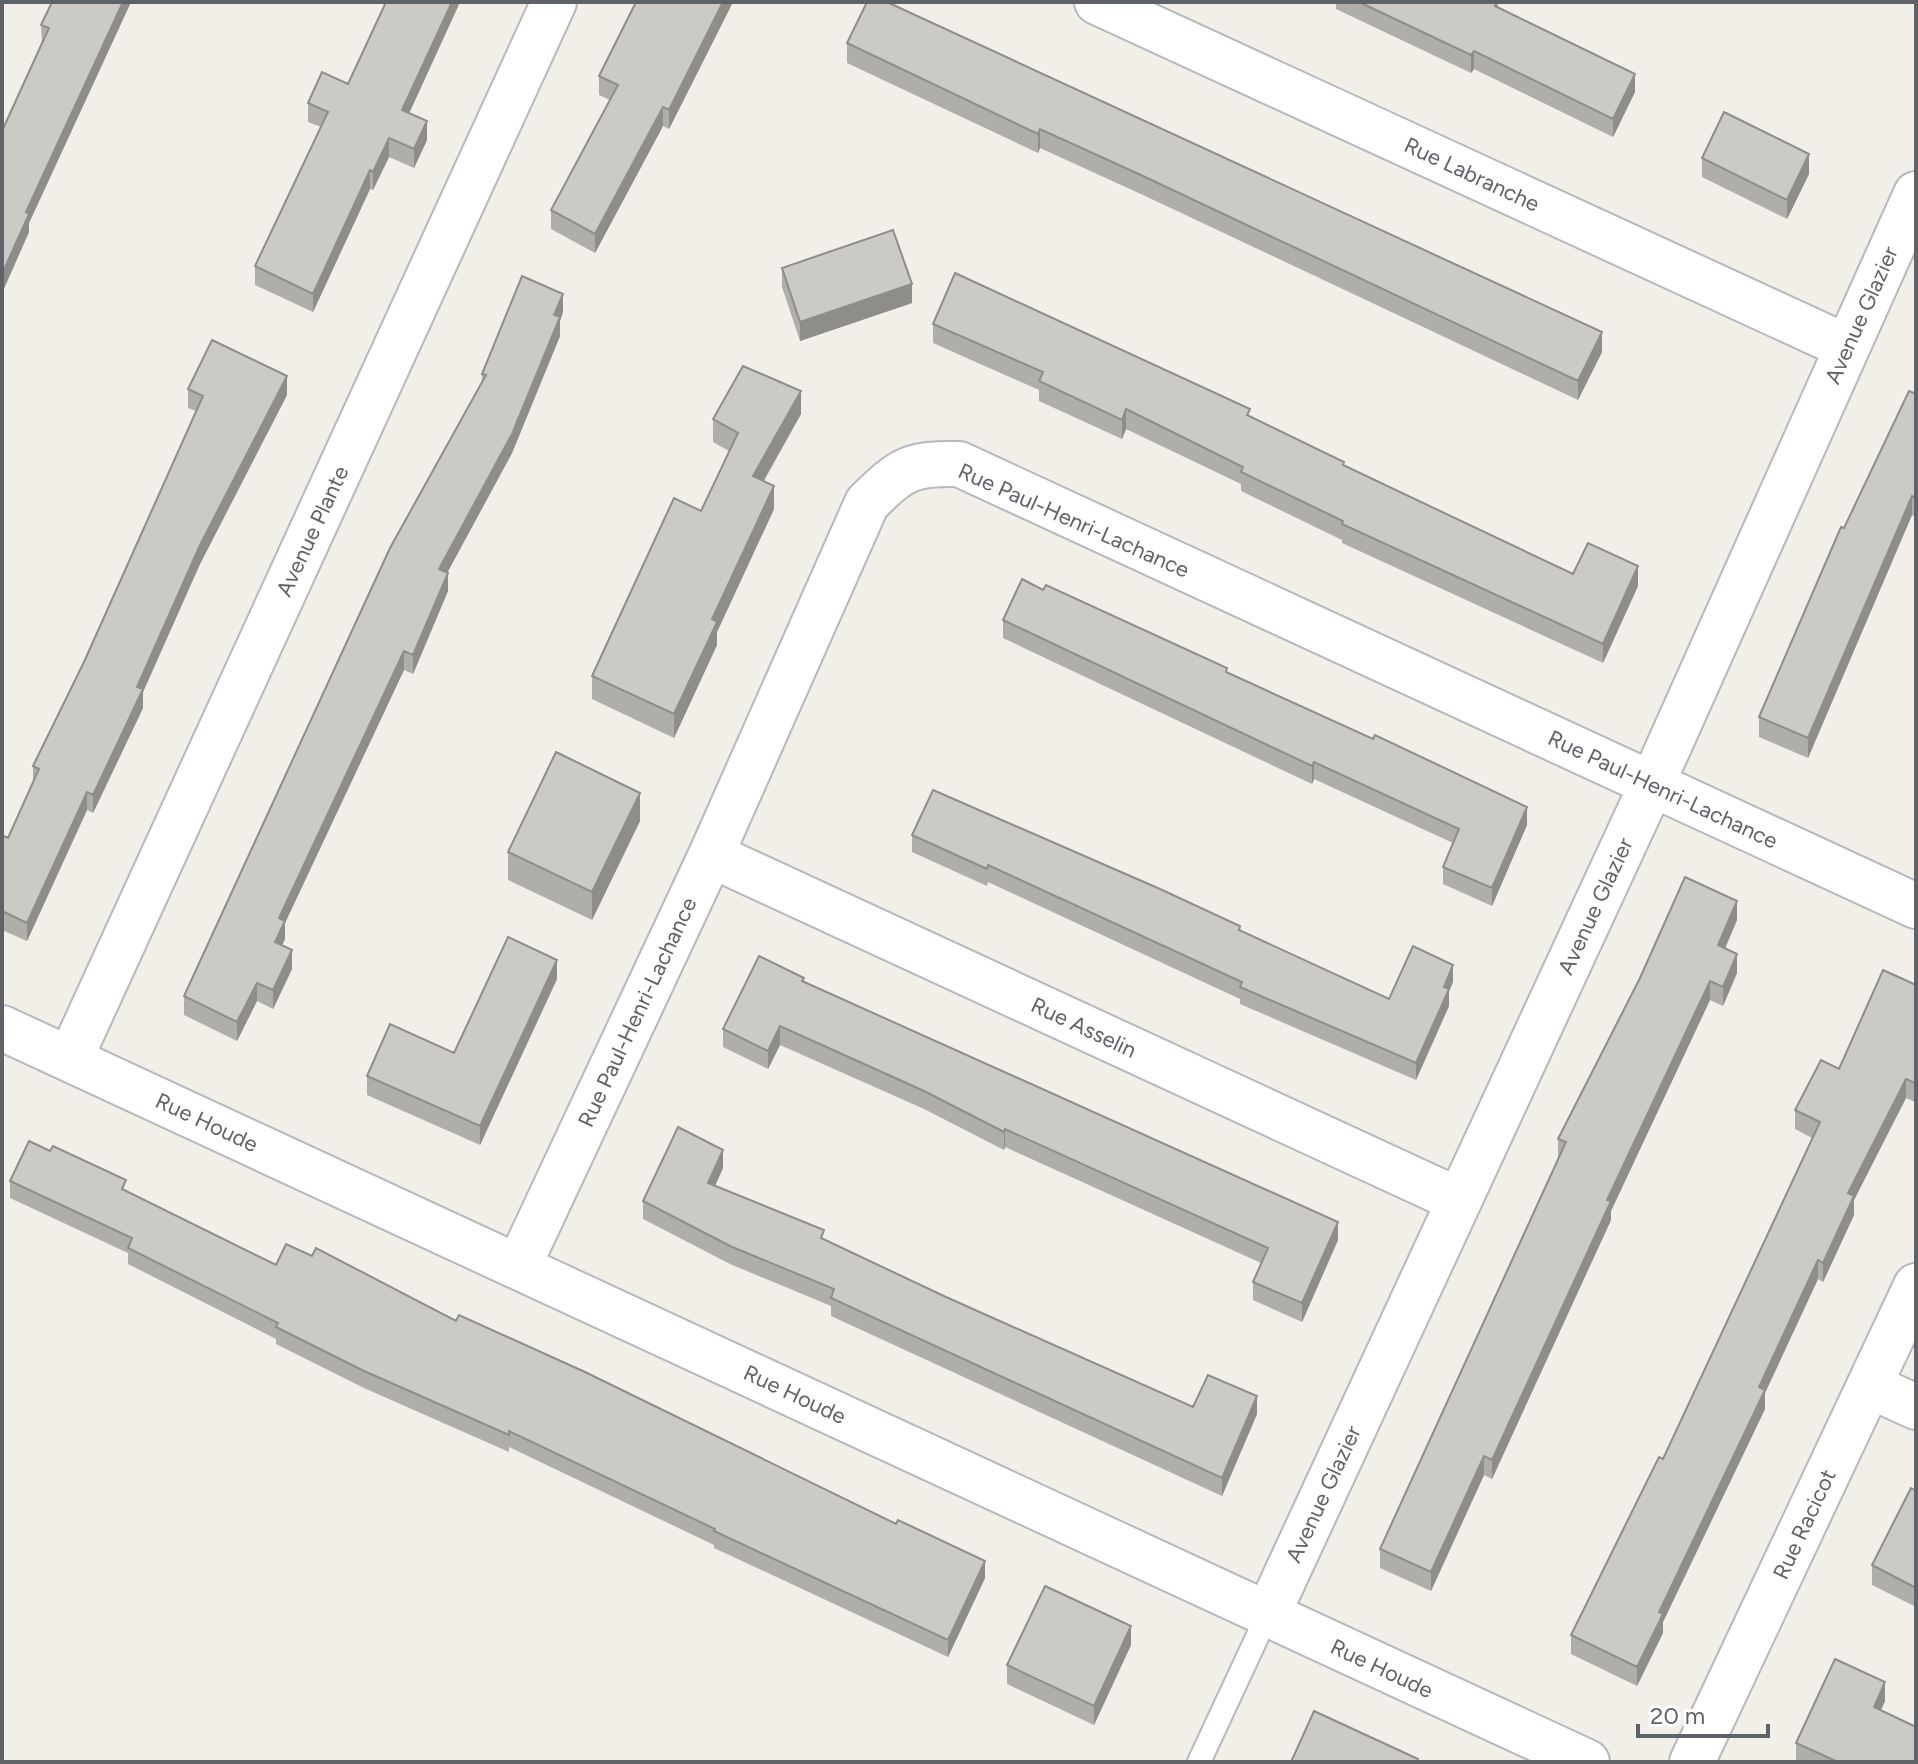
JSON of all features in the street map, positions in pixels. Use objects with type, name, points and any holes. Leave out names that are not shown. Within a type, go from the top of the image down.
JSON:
[{"type":"street","name":"Avenue Plante","points":[[70,1059],[554,2]]},
{"type":"street","name":"Rue Labranche","points":[[1097,2],[1847,347]]},
{"type":"street","name":"Avenue Glazier","points":[[1267,1616],[1652,784],[1916,194]]},
{"type":"street","name":"Rue Paul-Henri-Lachance","points":[[519,1265],[711,855],[867,503],[893,478],[920,463],[959,464],[1916,906]]},
{"type":"street","name":"Rue Asselin","points":[[711,855],[1458,1200]]},
{"type":"street","name":"Rue Houde","points":[[2,1028],[1587,1762]]},
{"type":"street","name":"Rue Racicot","points":[[1692,1762],[1916,1286]]},
{"type":"street","points":[[1870,1386],[1916,1407]]},
{"type":"lane","points":[[1199,1762],[1267,1616]]},
{"type":"building","points":[[52,2],[123,2],[26,212],[29,214],[2,274],[2,131],[49,28],[41,25]]},
{"type":"building","points":[[386,2],[452,2],[402,110],[427,121],[414,149],[389,138],[373,172],[370,170],[313,294],[255,266],[328,112],[308,103],[322,72],[348,84]]},
{"type":"building","points":[[636,2],[723,2],[669,110],[663,107],[595,234],[551,210],[618,85],[599,76]]},
{"type":"building","points":[[867,2],[887,2],[1602,332],[1578,381],[1143,176],[1040,129],[1038,134],[847,43]]},
{"type":"building","points":[[1359,2],[1497,2],[1495,6],[1635,74],[1613,119],[1474,51],[1471,55]]},
{"type":"building","points":[[1724,112],[1809,154],[1787,200],[1702,158]]},
{"type":"building","points":[[893,230],[912,284],[800,322],[782,268]]},
{"type":"building","points":[[955,273],[1250,409],[1247,415],[1344,462],[1343,465],[1573,574],[1588,543],[1638,566],[1603,644],[1342,524],[1343,521],[1241,472],[1243,467],[1126,409],[1122,420],[1039,381],[1043,372],[933,324]]},
{"type":"building","points":[[522,276],[563,294],[554,315],[560,317],[512,434],[439,569],[448,573],[413,655],[404,651],[279,918],[285,921],[275,942],[292,950],[273,990],[257,983],[237,1022],[184,996],[390,548],[486,375],[482,374]]},
{"type":"building","points":[[212,340],[287,376],[200,545],[137,687],[143,689],[93,795],[87,792],[27,923],[2,911],[2,835],[8,838],[39,769],[33,766],[84,662],[203,396],[188,389]]},
{"type":"building","points":[[743,366],[801,391],[753,476],[774,486],[712,619],[717,622],[674,714],[592,676],[674,498],[701,511],[738,433],[713,419]]},
{"type":"building","points":[[1909,391],[1916,394],[1916,495],[1915,498],[1912,496],[1808,738],[1759,717],[1841,527],[1844,528]]},
{"type":"building","points":[[1022,579],[1043,590],[1046,585],[1227,668],[1226,672],[1373,739],[1375,735],[1527,807],[1492,888],[1443,867],[1459,829],[1314,762],[1312,766],[1003,620]]},
{"type":"building","points":[[556,752],[640,793],[592,892],[508,852]]},
{"type":"building","points":[[933,790],[1160,889],[1240,926],[1239,930],[1389,999],[1413,946],[1453,965],[1444,987],[1449,989],[1416,1063],[1240,987],[1242,982],[988,865],[987,869],[912,835]]},
{"type":"building","points":[[1685,877],[1737,901],[1718,945],[1737,954],[1723,987],[1710,981],[1607,1200],[1611,1201],[1492,1460],[1484,1456],[1431,1572],[1380,1549],[1566,1142],[1558,1139],[1640,978]]},
{"type":"building","points":[[508,937],[557,960],[480,1126],[367,1076],[390,1024],[454,1053]]},
{"type":"building","points":[[759,956],[804,978],[802,981],[1338,1222],[1302,1303],[1253,1282],[1268,1248],[1005,1129],[1004,1132],[924,1091],[780,1026],[768,1051],[723,1029]]},
{"type":"building","points":[[1883,970],[1916,985],[1916,1081],[1906,1079],[1848,1193],[1854,1196],[1823,1263],[1818,1260],[1759,1387],[1765,1390],[1659,1612],[1663,1614],[1637,1667],[1571,1635],[1659,1457],[1663,1459],[1820,1122],[1795,1110],[1821,1060],[1839,1069]]},
{"type":"building","points":[[678,1127],[723,1150],[708,1183],[824,1230],[821,1238],[946,1297],[1193,1407],[1208,1375],[1257,1396],[1222,1478],[831,1298],[834,1289],[730,1246],[643,1201]]},
{"type":"building","points":[[29,1141],[50,1151],[53,1146],[126,1180],[122,1189],[276,1265],[286,1244],[312,1256],[316,1248],[456,1321],[459,1315],[585,1372],[896,1524],[898,1520],[985,1561],[948,1640],[509,1431],[509,1435],[364,1371],[276,1327],[278,1323],[128,1248],[132,1238],[10,1181]]},
{"type":"building","points":[[1911,1488],[1916,1491],[1916,1588],[1872,1565]]},
{"type":"building","points":[[1045,1586],[1131,1626],[1094,1706],[1007,1665]]},
{"type":"building","points":[[1835,1659],[1885,1682],[1874,1707],[1916,1727],[1916,1762],[1838,1762],[1796,1743]]},
{"type":"building","points":[[1314,1711],[1418,1759],[1416,1762],[1291,1762]]}]
